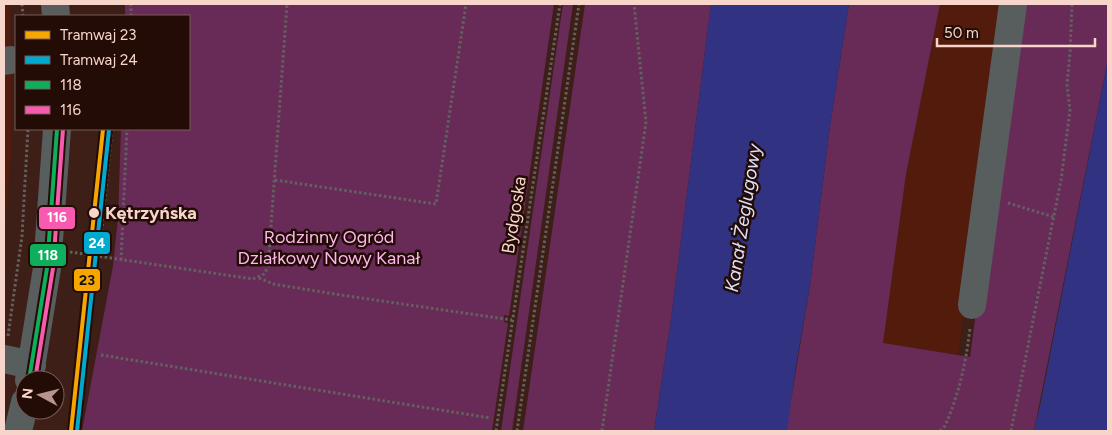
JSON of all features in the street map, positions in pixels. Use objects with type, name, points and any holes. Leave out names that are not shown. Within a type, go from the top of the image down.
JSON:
[{"type":"street","points":[[972,306],[1013,4]]},
{"type":"street","points":[[31,370],[48,250],[57,130]]},
{"type":"street","points":[[6,349],[29,370]]},
{"type":"path","points":[[258,278],[268,267],[287,4]]},
{"type":"path","points":[[275,180],[436,204],[466,4]]},
{"type":"path","name":"Bydgoska","points":[[496,431],[560,4]]},
{"type":"path","points":[[517,431],[579,4]]},
{"type":"path","points":[[602,431],[646,122],[634,4]]},
{"type":"path","points":[[1011,431],[1062,180],[1070,110],[1066,85],[1070,54],[1072,4]]},
{"type":"path","points":[[6,349],[22,236],[28,130]]},
{"type":"path","points":[[99,256],[112,130]]},
{"type":"path","points":[[121,260],[127,130]]},
{"type":"path","points":[[986,198],[1054,217]]},
{"type":"path","points":[[48,250],[253,279],[258,278],[273,284],[512,320]]},
{"type":"path","points":[[940,431],[945,426],[961,385],[966,360],[972,306]]},
{"type":"path","points":[[101,355],[490,418]]},
{"type":"shaded area","points":[[4,4],[9,4],[11,154],[4,241]]},
{"type":"shaded area","points":[[940,4],[1003,4],[958,356],[883,344],[906,174]]},
{"type":"green space","name":"Rodzinny Ogród Działkowy Nowy Kanał","points":[[125,4],[554,4],[509,316],[504,315],[504,322],[508,323],[492,431],[82,431],[113,266],[118,218],[121,130],[190,130],[190,15],[125,15]]},
{"type":"green space","points":[[563,4],[573,4],[512,431],[501,431]]},
{"type":"green space","points":[[585,4],[711,4],[671,319],[654,431],[523,431]]},
{"type":"green space","points":[[849,4],[940,4],[906,174],[883,343],[970,357],[1017,4],[1108,4],[1108,59],[1034,431],[786,431],[810,285],[830,126]]},
{"type":"water","name":"Kanał Żeglugowy","points":[[711,4],[849,4],[830,126],[810,285],[787,431],[654,431],[671,319]]},
{"type":"water","points":[[1108,59],[1108,431],[1034,431],[1041,401]]},
{"type":"tram line","name":"23","points":[[71,431],[103,130]]},
{"type":"tram line","name":"24","points":[[77,431],[109,130]]},
{"type":"transit line","name":"118","points":[[31,370],[47,268],[57,130]]},
{"type":"transit line","name":"116","points":[[37,370],[53,268],[63,130]]},
{"type":"place","name":"Kętrzyńska","points":[[94,213]]}]
